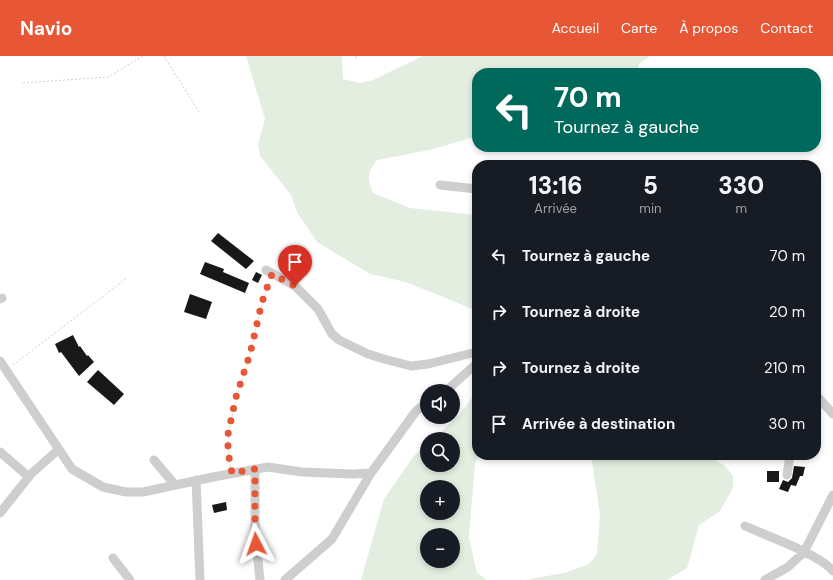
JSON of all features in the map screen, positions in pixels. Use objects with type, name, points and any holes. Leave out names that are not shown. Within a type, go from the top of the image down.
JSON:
[{"type":"street","points":[[440,185],[472,188]]},
{"type":"street","points":[[269,272],[295,286],[318,309],[332,334],[339,340],[368,354],[411,366],[428,364],[472,353]]},
{"type":"street","points":[[0,361],[72,469],[103,487],[126,492],[143,492],[196,480],[268,467],[302,472],[354,474],[371,473]]},
{"type":"street","points":[[454,384],[472,368]]},
{"type":"street","points":[[821,400],[832,410]]},
{"type":"street","points":[[285,580],[332,539],[371,473],[416,411],[420,408]]},
{"type":"street","points":[[0,513],[29,477],[59,449]]},
{"type":"street","points":[[0,452],[29,477]]},
{"type":"street","points":[[154,460],[175,485]]},
{"type":"street","points":[[787,475],[789,460]]},
{"type":"street","points":[[255,469],[255,532],[260,580]]},
{"type":"street","points":[[196,480],[200,580]]},
{"type":"street","points":[[766,580],[788,567],[804,552],[829,515],[833,495]]},
{"type":"street","points":[[746,526],[804,552],[828,565],[833,571]]},
{"type":"street","points":[[112,558],[130,580]]},
{"type":"path","points":[[23,83],[108,77],[144,56]]},
{"type":"path","points":[[164,56],[199,112]]},
{"type":"path","points":[[232,473],[228,452],[228,434],[236,397],[250,354],[269,272]]},
{"type":"path","points":[[6,370],[127,278]]},
{"type":"green space","points":[[246,56],[342,56],[343,79],[360,83],[373,80],[423,56],[650,56],[639,64],[638,68],[472,68],[472,137],[430,150],[377,160],[369,176],[373,193],[410,208],[472,214],[472,309],[406,282],[370,274],[317,242],[297,212],[291,195],[260,156],[258,144],[265,119]]},
{"type":"green space","points":[[472,398],[472,460],[477,460],[475,463],[469,538],[477,573],[487,580],[361,580],[384,499],[413,457],[420,450],[420,472],[460,472],[460,432],[441,432],[449,424],[460,424],[460,414]]},
{"type":"green space","points":[[592,460],[715,460],[724,465],[733,476],[733,488],[720,511],[699,525],[687,568],[667,580],[525,580],[564,573],[589,564],[597,554],[600,515]]},
{"type":"building","points":[[218,233],[254,261],[246,269],[211,241]]},
{"type":"building","points":[[205,262],[224,269],[223,272],[249,283],[245,293],[200,274]]},
{"type":"building","points":[[256,272],[262,275],[258,283],[252,280]]},
{"type":"building","points":[[190,294],[212,302],[206,319],[184,312]]},
{"type":"building","points":[[73,335],[79,347],[80,346],[87,356],[88,355],[94,362],[79,376],[61,352],[59,353],[55,344]]},
{"type":"building","points":[[98,370],[124,394],[114,405],[87,382]]},
{"type":"building","points":[[794,466],[805,467],[803,476],[800,476],[796,486],[791,485],[788,492],[779,489],[783,480],[788,482],[792,478]]},
{"type":"building","points":[[767,471],[779,471],[779,482],[767,482]]},
{"type":"building","points":[[226,502],[227,510],[214,513],[212,505]]},
{"type":"route","points":[[256,544],[255,469],[232,473],[228,452],[228,434],[236,397],[250,354],[262,302],[272,274],[295,286]]}]
